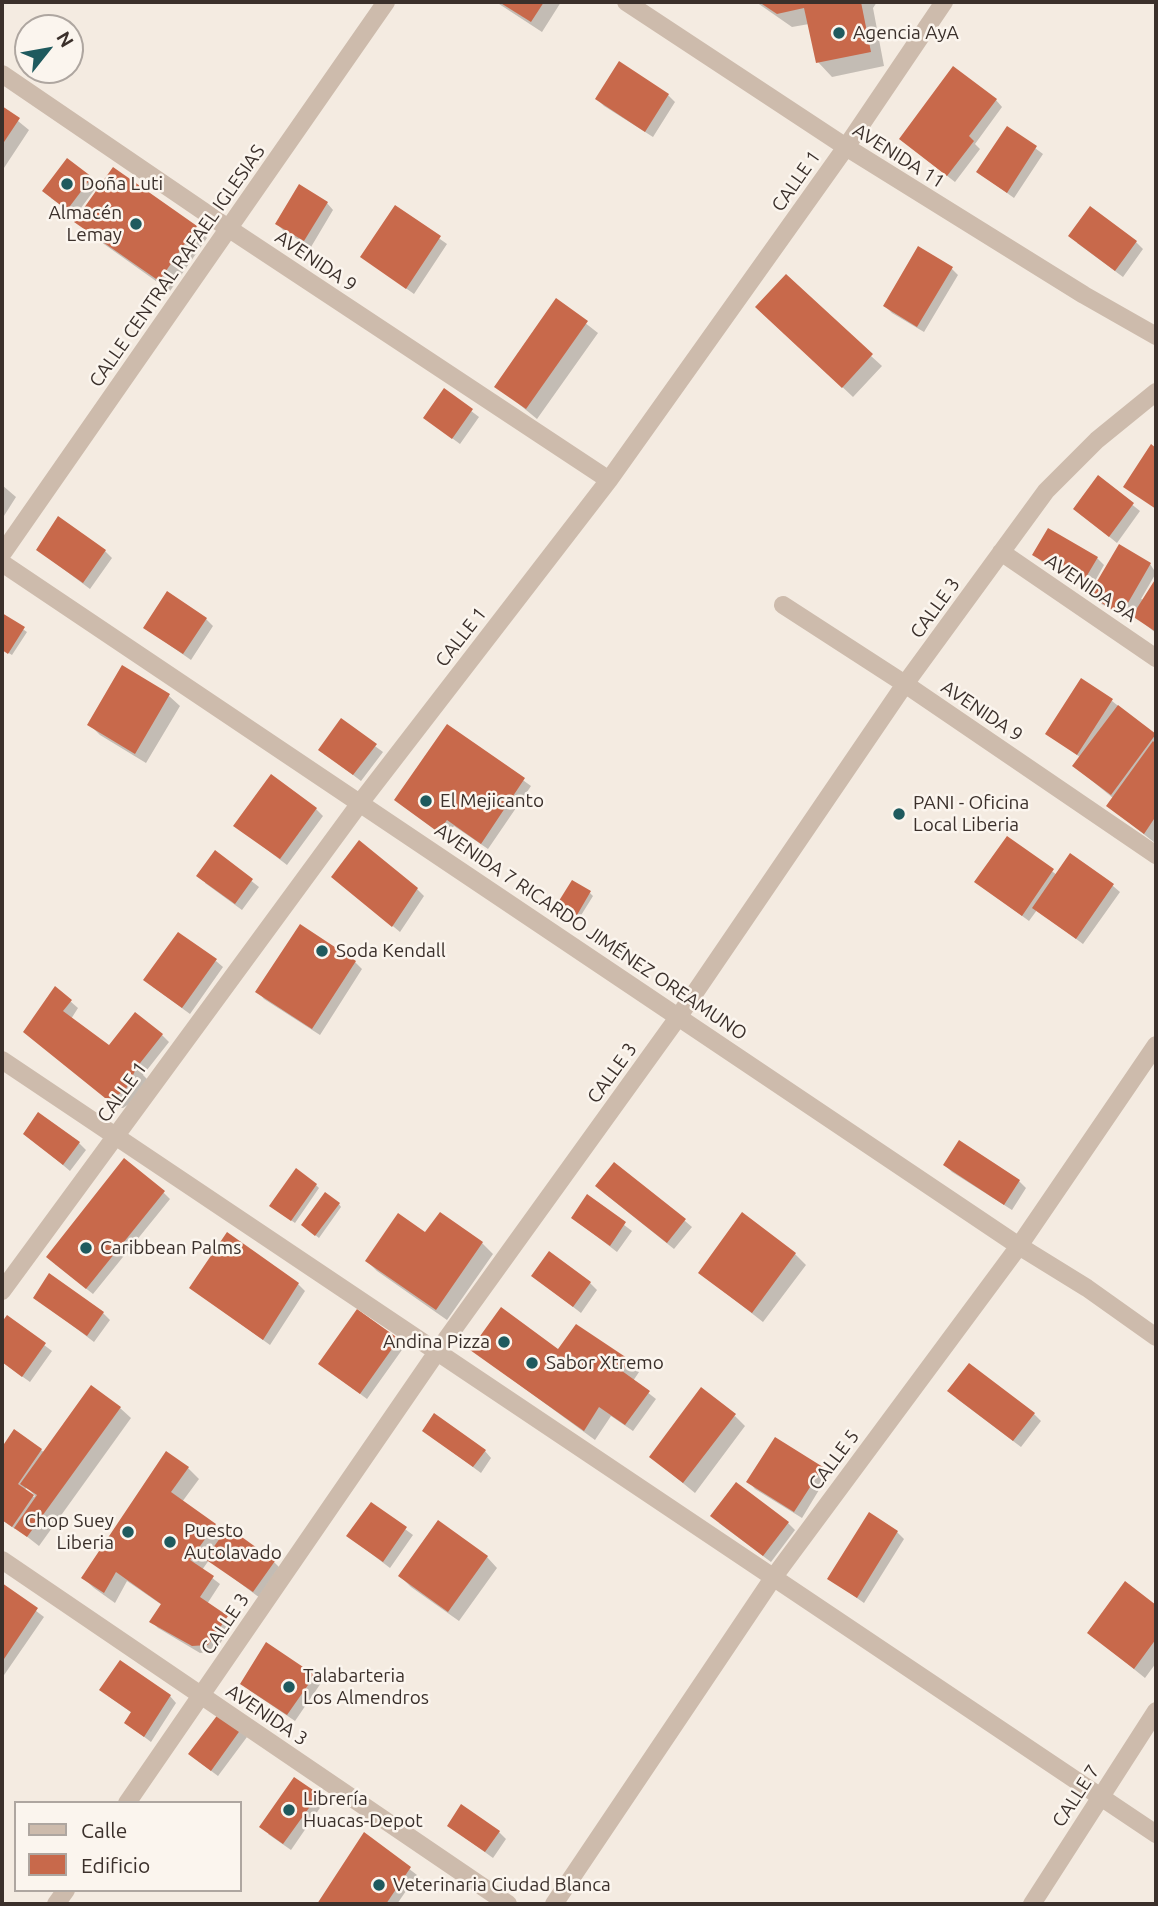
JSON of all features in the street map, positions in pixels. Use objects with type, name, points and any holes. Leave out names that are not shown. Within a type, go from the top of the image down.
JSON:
[{"type":"street","name":"CALLE CENTRAL RAFAEL IGLESIAS","points":[[2,554],[386,2]]},
{"type":"street","name":"AVENIDA 11","points":[[626,2],[846,147],[1084,295],[1156,336]]},
{"type":"street","name":"CALLE 1","points":[[2,1291],[360,803],[609,480],[846,147],[944,2]]},
{"type":"street","name":"AVENIDA 9","points":[[2,74],[228,228],[609,480]]},
{"type":"street","name":"CALLE 3","points":[[128,1801],[437,1352],[679,1016],[905,684],[1001,552],[1046,491],[1097,440],[1156,392]]},
{"type":"street","name":"AVENIDA 9A","points":[[1001,552],[1156,658]]},
{"type":"street","name":"AVENIDA 7 RICARDO JIMÉNEZ OREAMUNO","points":[[2,564],[1019,1246],[1087,1288],[1156,1337]]},
{"type":"street","name":"AVENIDA 9","points":[[783,605],[905,684],[1156,855]]},
{"type":"street","name":"CALLE 5","points":[[554,1904],[773,1578],[1019,1246],[1156,1045]]},
{"type":"street","points":[[2,1060],[1156,1834]]},
{"type":"street","name":"AVENIDA 3","points":[[2,1560],[508,1904]]},
{"type":"street","name":"CALLE 7","points":[[1032,1904],[1156,1711]]},
{"type":"building","points":[[499,2],[544,2],[531,22]]},
{"type":"building","name":"Agencia AyA","points":[[759,2],[861,2],[871,52],[816,63],[804,8],[777,14]]},
{"type":"building","points":[[619,61],[669,94],[645,132],[595,99]]},
{"type":"building","points":[[953,66],[997,99],[969,136],[974,141],[947,176],[899,139]]},
{"type":"building","points":[[2,106],[20,118],[2,145]]},
{"type":"building","points":[[1007,126],[1037,146],[1007,193],[976,172]]},
{"type":"building","name":"Doña Luti","points":[[67,158],[92,177],[67,210],[42,191]]},
{"type":"building","name":"Almacén Lemay","points":[[113,167],[197,226],[159,281],[74,222]]},
{"type":"building","points":[[299,184],[328,202],[304,241],[275,224]]},
{"type":"building","points":[[395,205],[441,236],[406,289],[360,257]]},
{"type":"building","points":[[1090,206],[1137,241],[1115,271],[1068,236]]},
{"type":"building","points":[[918,246],[953,267],[917,327],[883,306]]},
{"type":"building","points":[[786,274],[873,354],[842,388],[755,307]]},
{"type":"building","points":[[556,298],[588,321],[526,409],[494,387]]},
{"type":"building","points":[[444,388],[473,409],[452,439],[423,418]]},
{"type":"building","points":[[1151,444],[1156,448],[1156,509],[1123,487]]},
{"type":"building","points":[[1098,475],[1134,503],[1109,537],[1073,509]]},
{"type":"building","points":[[58,516],[106,550],[83,583],[36,550]]},
{"type":"building","points":[[1048,528],[1098,557],[1082,584],[1032,555]]},
{"type":"building","points":[[1119,544],[1151,563],[1121,615],[1089,595]]},
{"type":"building","points":[[1156,578],[1156,632],[1132,616]]},
{"type":"building","points":[[167,591],[207,618],[183,654],[143,628]]},
{"type":"building","points":[[2,613],[25,627],[8,654],[2,650]]},
{"type":"building","points":[[122,665],[170,694],[135,754],[87,725]]},
{"type":"building","points":[[1081,678],[1113,699],[1077,755],[1045,734]]},
{"type":"building","points":[[1118,705],[1156,734],[1111,795],[1072,766]]},
{"type":"building","points":[[341,718],[377,744],[353,775],[318,750]]},
{"type":"building","points":[[447,724],[525,778],[481,844],[447,820],[438,832],[394,800]]},
{"type":"building","points":[[1153,741],[1156,744],[1156,816],[1144,834],[1106,806]]},
{"type":"building","points":[[271,774],[317,808],[280,859],[233,826]]},
{"type":"building","points":[[1007,836],[1054,869],[1022,916],[974,882]]},
{"type":"building","points":[[359,840],[418,888],[392,927],[331,877]]},
{"type":"building","points":[[215,850],[253,879],[235,904],[196,876]]},
{"type":"building","points":[[1070,853],[1114,884],[1076,939],[1032,908]]},
{"type":"building","points":[[572,880],[591,891],[577,915],[557,904]]},
{"type":"building","points":[[300,924],[356,961],[312,1029],[255,992]]},
{"type":"building","points":[[178,932],[217,959],[182,1008],[143,980]]},
{"type":"building","points":[[55,986],[72,1000],[63,1011],[109,1045],[135,1012],[163,1034],[121,1093],[105,1098],[23,1032]]},
{"type":"building","points":[[38,1112],[80,1142],[63,1165],[23,1134]]},
{"type":"building","points":[[959,1140],[1020,1180],[1004,1205],[943,1165]]},
{"type":"building","points":[[124,1158],[165,1191],[86,1289],[46,1257]]},
{"type":"building","points":[[614,1162],[686,1219],[667,1243],[595,1186]]},
{"type":"building","points":[[296,1168],[317,1184],[291,1221],[269,1206]]},
{"type":"building","points":[[325,1192],[340,1203],[315,1236],[301,1225]]},
{"type":"building","points":[[587,1194],[626,1222],[610,1246],[571,1218]]},
{"type":"building","points":[[440,1212],[483,1242],[436,1310],[365,1261],[398,1213],[425,1232]]},
{"type":"building","points":[[742,1212],[796,1253],[752,1313],[698,1273]]},
{"type":"building","points":[[227,1232],[299,1283],[263,1340],[189,1288]]},
{"type":"building","points":[[549,1251],[591,1282],[573,1307],[531,1276]]},
{"type":"building","points":[[49,1273],[104,1312],[87,1336],[33,1298]]},
{"type":"building","points":[[501,1307],[558,1349],[576,1324],[630,1360],[622,1371],[650,1391],[625,1425],[599,1407],[584,1431],[470,1350]]},
{"type":"building","points":[[357,1309],[399,1339],[360,1394],[318,1364]]},
{"type":"building","points":[[7,1315],[46,1343],[22,1377],[2,1362],[2,1322]]},
{"type":"building","points":[[969,1363],[1035,1413],[1013,1441],[947,1391]]},
{"type":"building","points":[[91,1385],[121,1407],[27,1537],[14,1528],[37,1495],[20,1484]]},
{"type":"building","points":[[701,1387],[736,1414],[683,1483],[649,1457]]},
{"type":"building","points":[[434,1413],[486,1450],[473,1467],[422,1431]]},
{"type":"building","points":[[14,1429],[42,1449],[18,1484],[34,1495],[12,1527],[2,1520],[2,1447]]},
{"type":"building","points":[[775,1437],[823,1467],[794,1512],[746,1482]]},
{"type":"building","points":[[166,1451],[189,1467],[171,1492],[216,1524],[190,1560],[214,1576],[200,1597],[228,1616],[208,1645],[192,1646],[149,1622],[161,1604],[116,1572],[104,1593],[81,1578]]},
{"type":"building","points":[[736,1482],[789,1522],[763,1556],[710,1516]]},
{"type":"building","points":[[371,1502],[407,1527],[383,1562],[346,1536]]},
{"type":"building","points":[[869,1512],[898,1531],[857,1598],[827,1579]]},
{"type":"building","points":[[438,1520],[488,1556],[448,1612],[398,1576]]},
{"type":"building","points":[[228,1527],[275,1561],[253,1592],[205,1559]]},
{"type":"building","points":[[1125,1581],[1156,1605],[1156,1639],[1134,1669],[1087,1633]]},
{"type":"building","points":[[2,1583],[38,1608],[2,1662]]},
{"type":"building","points":[[266,1642],[315,1675],[287,1715],[240,1684]]},
{"type":"building","points":[[120,1660],[171,1695],[144,1737],[124,1723],[131,1712],[99,1690]]},
{"type":"building","points":[[219,1713],[241,1729],[211,1771],[188,1754]]},
{"type":"building","name":"Librería Huacas-Depot","points":[[294,1777],[319,1794],[283,1844],[259,1827]]},
{"type":"building","points":[[461,1804],[500,1831],[485,1852],[447,1826]]},
{"type":"building","points":[[364,1832],[411,1867],[386,1904],[317,1904]]},
{"type":"place","name":"Agencia AyA","points":[[839,33]]},
{"type":"place","name":"Doña Luti","points":[[67,184]]},
{"type":"place","name":"Almacén Lemay","points":[[136,224]]},
{"type":"place","name":"El Mejicanto","points":[[426,801]]},
{"type":"place","name":"PANI - Oficina Local Liberia","points":[[899,814]]},
{"type":"place","name":"Soda Kendall","points":[[322,951]]},
{"type":"place","name":"Caribbean Palms","points":[[86,1248]]},
{"type":"place","name":"Andina Pizza","points":[[504,1342]]},
{"type":"place","name":"Sabor Xtremo","points":[[532,1363]]},
{"type":"place","name":"Chop Suey Liberia","points":[[128,1532]]},
{"type":"place","name":"Puesto Autolavado","points":[[170,1542]]},
{"type":"place","name":"Talabarteria Los Almendros","points":[[289,1687]]},
{"type":"place","name":"Librería Huacas-Depot","points":[[289,1810]]},
{"type":"place","name":"Veterinaria Ciudad Blanca","points":[[379,1885]]}]
